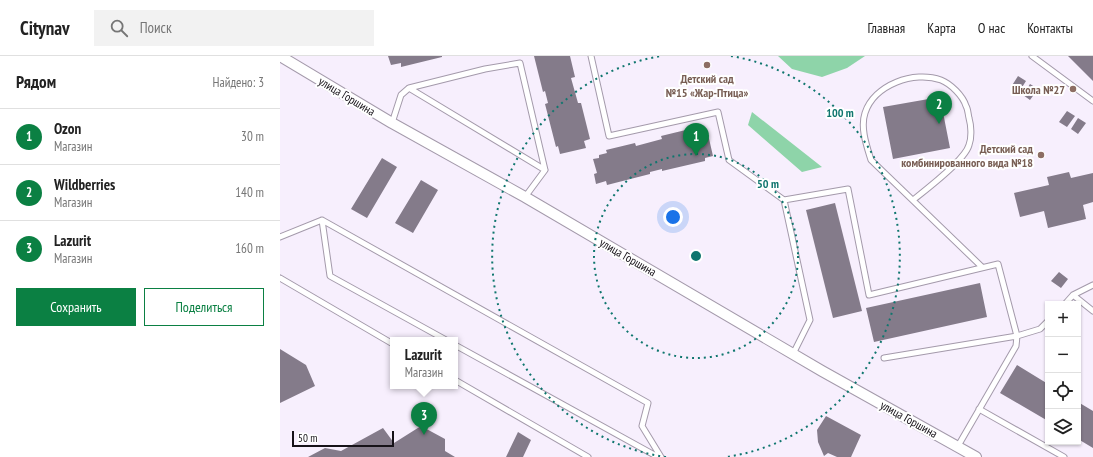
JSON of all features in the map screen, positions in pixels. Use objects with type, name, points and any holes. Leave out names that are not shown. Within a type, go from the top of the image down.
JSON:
[{"type":"street","name":"улица Горшина","points":[[280,56],[392,123],[525,197],[793,354],[976,457]]},
{"type":"lane","points":[[591,56],[609,136],[718,112],[729,160],[784,200],[810,320],[793,354]]},
{"type":"lane","points":[[1032,56],[1093,101]]},
{"type":"lane","points":[[392,123],[401,95],[410,88],[485,69],[520,63],[545,170],[525,197]]},
{"type":"lane","points":[[913,200],[958,162],[969,145],[970,124],[966,106],[959,93],[942,81],[929,77],[913,78],[897,83],[882,90],[872,99],[864,114],[864,138],[871,160],[982,267]]},
{"type":"lane","points":[[410,88],[545,170]]},
{"type":"lane","points":[[784,200],[848,189],[869,295],[998,264],[1017,336],[1016,346],[958,446]]},
{"type":"lane","points":[[280,237],[322,220]]},
{"type":"lane","points":[[322,220],[330,276],[441,337]]},
{"type":"lane","points":[[322,220],[648,403],[642,426],[661,457]]},
{"type":"lane","points":[[280,278],[390,342]]},
{"type":"lane","points":[[1067,301],[1074,295],[1093,285]]},
{"type":"lane","points":[[1074,295],[1093,311]]},
{"type":"lane","points":[[884,358],[1017,336],[1040,329],[1045,324]]},
{"type":"lane","points":[[458,347],[658,457]]},
{"type":"lane","points":[[458,382],[588,457]]},
{"type":"lane","points":[[979,408],[1064,457]]},
{"type":"green space","points":[[778,56],[865,56],[847,68],[822,77],[792,69]]},
{"type":"green space","points":[[752,112],[822,167],[802,172],[748,125]]},
{"type":"building","points":[[388,56],[442,57],[401,67],[401,63],[391,65]]},
{"type":"building","points":[[534,56],[570,56],[575,77],[571,78],[578,103],[581,103],[590,139],[584,141],[586,148],[560,154],[558,146],[556,147],[545,104],[548,103],[545,91],[543,92]]},
{"type":"building","points":[[1068,56],[1093,56],[1093,81]]},
{"type":"building","points":[[1018,76],[1026,81],[1019,92],[1011,87]]},
{"type":"building","points":[[1030,84],[1038,89],[1030,100],[1023,95]]},
{"type":"building","points":[[940,97],[950,148],[893,159],[883,107]]},
{"type":"building","points":[[1067,111],[1075,116],[1067,127],[1059,122]]},
{"type":"building","points":[[1078,118],[1086,123],[1078,134],[1071,129]]},
{"type":"building","points":[[698,127],[699,132],[707,130],[713,156],[705,158],[705,161],[662,171],[662,169],[650,172],[650,174],[607,185],[606,181],[596,184],[594,174],[597,173],[593,159],[599,158],[599,155],[607,153],[606,150],[635,143],[636,146],[662,139],[661,136]]},
{"type":"building","points":[[382,158],[397,167],[367,218],[351,209]]},
{"type":"building","points":[[1069,172],[1071,178],[1093,173],[1093,202],[1083,205],[1086,219],[1048,228],[1044,211],[1020,217],[1014,193],[1049,185],[1047,177]]},
{"type":"building","points":[[421,180],[438,190],[413,233],[395,223]]},
{"type":"building","points":[[835,203],[862,311],[833,318],[806,210]]},
{"type":"building","points":[[1059,272],[1068,279],[1061,288],[1051,281]]},
{"type":"building","points":[[980,283],[987,317],[874,342],[866,308]]},
{"type":"building","points":[[280,349],[306,365],[315,386],[280,403]]},
{"type":"building","points":[[1017,365],[1045,382],[1045,419],[1000,393]]},
{"type":"building","points":[[1081,404],[1093,411],[1093,448],[1081,441]]},
{"type":"building","points":[[826,416],[861,435],[851,457],[837,457],[828,453],[824,456],[818,442],[817,430]]},
{"type":"building","points":[[421,426],[445,439],[445,451],[455,457],[308,457],[325,448],[341,451],[383,428],[394,443]]},
{"type":"building","points":[[518,432],[531,440],[523,457],[506,457]]},
{"type":"place","name":"Детский сад №15 «Жар-Птица»","points":[[707,65]]},
{"type":"place","name":"Школа №27","points":[[1073,89]]},
{"type":"place","name":"Wildberries","points":[[939,124]]},
{"type":"place","name":"Детский сад комбинированного вида №18","points":[[1041,155]]},
{"type":"place","name":"Ozon","points":[[696,156]]},
{"type":"place","name":"Lazurit","points":[[424,435]]}]
